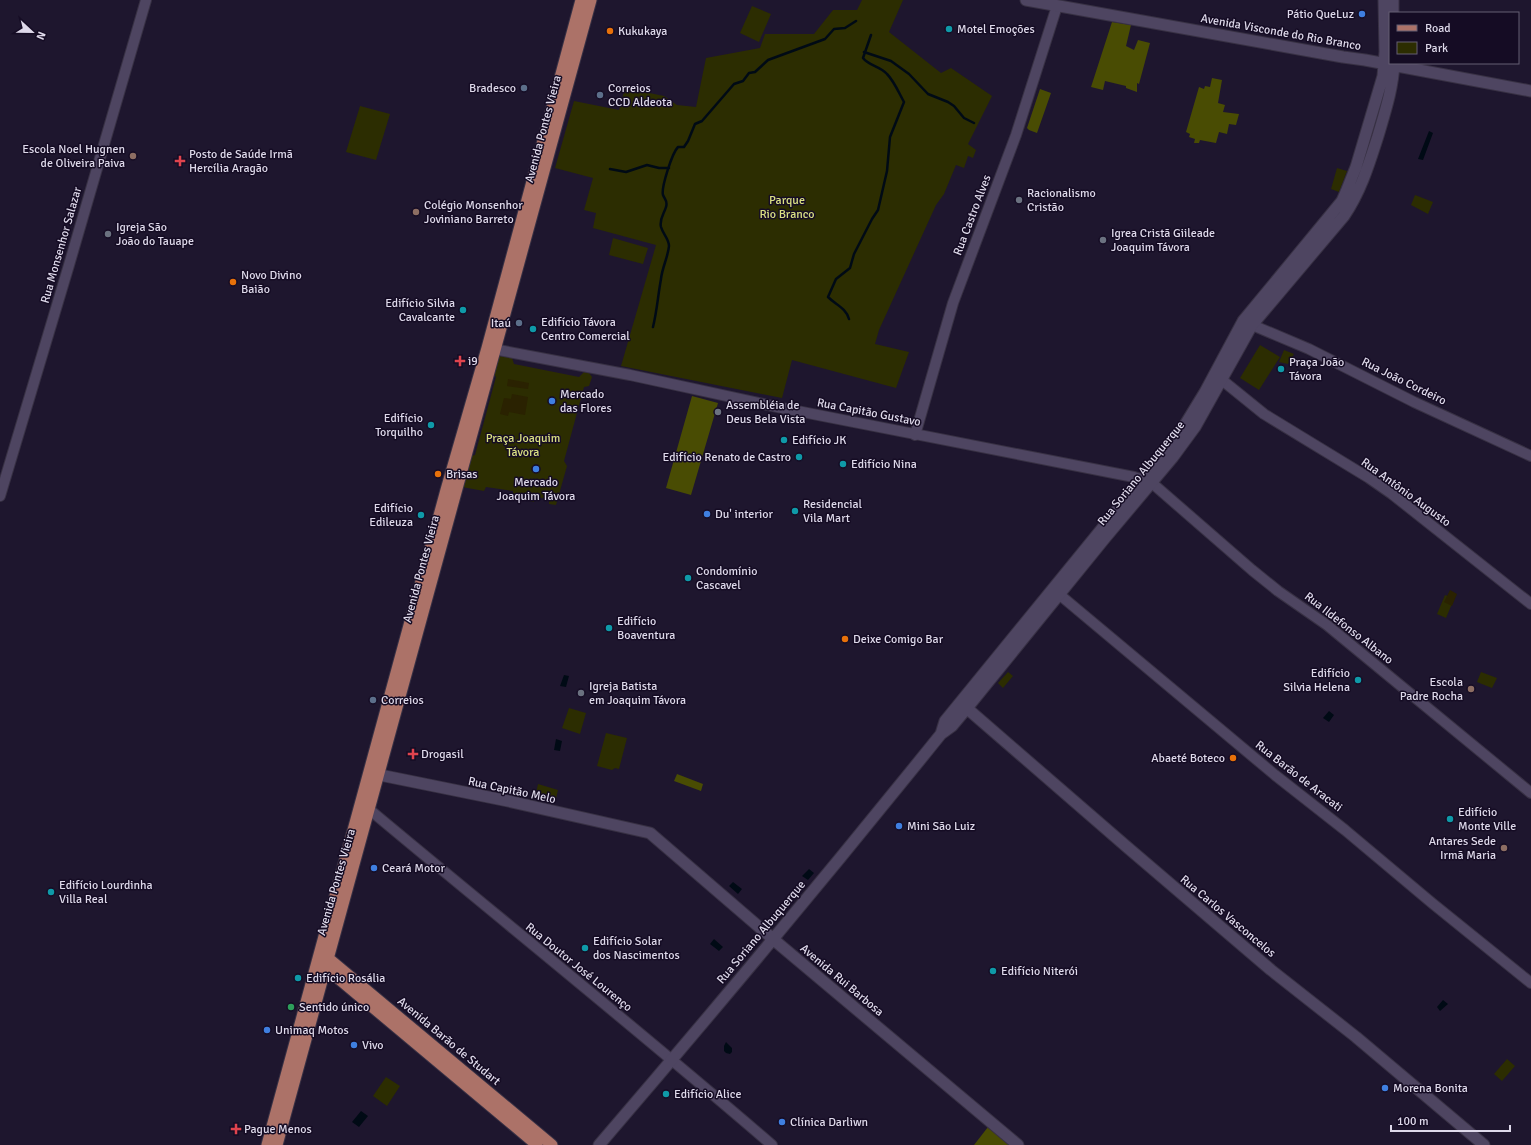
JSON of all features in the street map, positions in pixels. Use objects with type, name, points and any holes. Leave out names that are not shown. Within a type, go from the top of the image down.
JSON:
[{"type":"main road","name":"Avenida Pontes Vieira","points":[[491,348],[581,0]]},
{"type":"main road","name":"Avenida Pontes Vieira","points":[[277,1145],[451,475],[491,348],[592,0]]},
{"type":"main road","name":"Avenida Visconde do Rio Branco","points":[[1026,0],[1389,64]]},
{"type":"main road","name":"Rua Soriano Albuquerque","points":[[1384,0],[1389,53]]},
{"type":"main road","points":[[1393,0],[1394,12]]},
{"type":"main road","name":"Avenida Visconde do Rio Branco","points":[[1390,64],[1531,91]]},
{"type":"main road","name":"Rua Soriano Albuquerque","points":[[599,1145],[868,825],[941,734],[952,726],[964,705],[1147,481],[1173,457],[1247,323],[1339,214],[1352,178],[1383,76],[1390,64]]},
{"type":"main road","name":"Rua Soriano Albuquerque","points":[[1191,424],[1222,380],[1247,323]]},
{"type":"main road","name":"Rua Carlos Vasconcelos","points":[[964,705],[1265,965],[1356,1037],[1484,1145]]},
{"type":"main road","name":"Avenida Pontes Vieira","points":[[267,1145],[370,810],[374,774]]},
{"type":"main road","name":"Rua Capitão Melo","points":[[374,774],[508,801],[650,834]]},
{"type":"main road","name":"Avenida Rui Barbosa","points":[[650,834],[1018,1145]]},
{"type":"main road","name":"Avenida Barão de Studart","points":[[324,962],[537,1145]]},
{"type":"main road","name":"Avenida Barão de Studart","points":[[324,962],[552,1145]]},
{"type":"street","name":"Rua Monsenhor Salazar","points":[[0,496],[146,0]]},
{"type":"street","name":"Rua Castro Alves","points":[[915,435],[953,303],[1016,135],[1056,6]]},
{"type":"street","name":"Rua João Cordeiro","points":[[1247,323],[1309,349],[1414,402],[1531,456]]},
{"type":"street","name":"Rua Capitão Gustavo","points":[[491,348],[1147,481]]},
{"type":"street","name":"Rua Antônio Augusto","points":[[1222,380],[1264,414],[1369,478],[1392,494],[1531,604]]},
{"type":"street","name":"Rua Ildefonso Albano","points":[[1147,481],[1252,570],[1332,630],[1531,793]]},
{"type":"street","name":"Rua Barão de Aracati","points":[[1056,592],[1275,775],[1346,830],[1531,983]]},
{"type":"street","name":"Rua Doutor José Lourenço","points":[[370,810],[593,996],[672,1059],[772,1145]]},
{"type":"green space","name":"Parque Rio Branco","points":[[862,0],[903,0],[889,32],[941,73],[951,68],[992,96],[968,144],[976,150],[973,158],[968,156],[964,168],[956,165],[944,194],[936,205],[879,330],[875,344],[909,352],[896,388],[792,360],[782,398],[621,366],[656,245],[593,228],[596,213],[584,210],[593,178],[555,168],[574,101],[619,110],[625,88],[664,96],[677,105],[696,107],[706,58],[760,48],[765,34],[814,34],[833,10],[857,10]]},
{"type":"green space","points":[[752,6],[771,14],[759,42],[740,33]]},
{"type":"green space","points":[[360,106],[390,114],[376,160],[346,152]]},
{"type":"green space","points":[[1337,168],[1347,171],[1339,192],[1331,189]]},
{"type":"green space","points":[[1415,195],[1433,202],[1428,214],[1411,205]]},
{"type":"green space","points":[[613,238],[648,248],[643,264],[609,255]]},
{"type":"green space","points":[[1260,345],[1280,357],[1259,390],[1240,378]]},
{"type":"green space","points":[[1284,350],[1294,354],[1288,364],[1279,362]]},
{"type":"green space","name":"Praça Joaquim Távora","points":[[501,356],[512,358],[514,364],[579,377],[584,372],[589,373],[592,377],[589,386],[584,387],[564,461],[567,466],[556,505],[549,504],[549,499],[535,497],[534,502],[513,497],[513,491],[486,487],[484,491],[462,487],[470,456],[475,455],[496,377],[493,373],[498,357]]},
{"type":"green space","points":[[1445,595],[1454,599],[1446,618],[1437,614]]},
{"type":"green space","points":[[1008,672],[1013,676],[1003,688],[998,683]]},
{"type":"green space","points":[[1481,672],[1497,678],[1492,688],[1477,682]]},
{"type":"green space","points":[[569,708],[586,713],[580,734],[562,728]]},
{"type":"green space","points":[[606,733],[627,738],[619,769],[615,768],[612,770],[597,766]]},
{"type":"green space","points":[[538,784],[558,790],[555,803],[535,798]]},
{"type":"green space","points":[[1507,1059],[1515,1066],[1502,1081],[1494,1074]]},
{"type":"green space","points":[[386,1077],[400,1086],[387,1106],[373,1096]]},
{"type":"shaded area","points":[[1112,22],[1131,25],[1126,46],[1134,50],[1138,40],[1150,43],[1139,84],[1137,83],[1137,92],[1126,88],[1126,86],[1105,81],[1103,90],[1091,87]]},
{"type":"shaded area","points":[[1212,78],[1222,80],[1218,103],[1225,105],[1223,112],[1239,114],[1236,125],[1229,124],[1227,134],[1219,132],[1216,143],[1200,140],[1199,143],[1194,143],[1195,139],[1189,137],[1190,134],[1186,132],[1199,87],[1204,89],[1205,86],[1210,87]]},
{"type":"shaded area","points":[[1040,89],[1051,93],[1037,133],[1027,128]]},
{"type":"shaded area","points":[[1429,131],[1433,133],[1423,160],[1418,159]]},
{"type":"shaded area","points":[[692,396],[718,403],[691,495],[666,488]]},
{"type":"shaded area","points":[[564,675],[569,676],[566,687],[560,686]]},
{"type":"shaded area","points":[[1329,711],[1334,715],[1329,722],[1323,718]]},
{"type":"shaded area","points":[[556,739],[562,741],[560,751],[554,750]]},
{"type":"shaded area","points":[[677,774],[703,784],[701,791],[674,781]]},
{"type":"shaded area","points":[[809,869],[814,873],[808,880],[802,876]]},
{"type":"shaded area","points":[[733,882],[742,889],[738,894],[729,886]]},
{"type":"shaded area","points":[[714,939],[723,947],[719,951],[710,944]]},
{"type":"shaded area","points":[[1443,1000],[1448,1004],[1440,1011],[1437,1007]]},
{"type":"shaded area","points":[[726,1042],[732,1048],[732,1052],[730,1054],[724,1051]]},
{"type":"shaded area","points":[[361,1111],[368,1116],[359,1127],[352,1122]]},
{"type":"shaded area","points":[[988,1127],[1009,1145],[974,1145]]},
{"type":"sand","points":[[508,379],[529,383],[528,389],[507,386]]},
{"type":"sand","points":[[512,394],[528,397],[525,415],[509,412],[508,416],[500,414],[504,398],[511,399]]},
{"type":"sand","points":[[1450,590],[1457,594],[1452,606],[1444,602]]},
{"type":"waterway","points":[[653,327],[662,275],[669,246],[661,224],[661,219],[667,203],[663,195],[663,191],[668,171],[676,150],[678,147],[684,147],[695,124],[702,121],[734,84],[743,81],[749,73],[755,72],[768,60],[825,39],[834,29],[845,28],[856,21]]},
{"type":"waterway","points":[[849,319],[846,312],[828,297],[836,279],[850,268],[854,254],[878,210],[887,171],[890,137],[904,102],[890,77],[884,71],[868,63],[863,58],[871,35]]},
{"type":"waterway","points":[[864,52],[891,61],[909,74],[928,94],[948,102],[954,106],[964,118],[974,123]]},
{"type":"waterway","points":[[610,169],[626,172],[647,165],[659,168],[669,168]]},
{"type":"place","name":"Pátio QueLuz","points":[[1362,14]]},
{"type":"place","name":"Motel Emoções","points":[[949,29]]},
{"type":"place","name":"Kukukaya","points":[[610,31]]},
{"type":"place","name":"Bradesco","points":[[524,88]]},
{"type":"place","name":"Correios CCD Aldeota","points":[[600,95]]},
{"type":"place","name":"Escola Noel Hugnen de Oliveira Paiva","points":[[133,156]]},
{"type":"place","name":"Posto de Saúde Irmã Hercília Aragão","points":[[180,161]]},
{"type":"place","name":"Racionalismo Cristão","points":[[1019,200]]},
{"type":"place","name":"Colégio Monsenhor Joviniano Barreto","points":[[416,212]]},
{"type":"place","name":"Igreja São João do Tauape","points":[[108,234]]},
{"type":"place","name":"Igrea Cristã Giileade Joaquim Távora","points":[[1103,240]]},
{"type":"place","name":"Novo Divino Baião","points":[[233,282]]},
{"type":"place","name":"Edifício Silvia Cavalcante","points":[[463,310]]},
{"type":"place","name":"Itaú","points":[[519,323]]},
{"type":"place","name":"Edifício Távora Centro Comercial","points":[[533,329]]},
{"type":"place","name":"i9","points":[[460,361]]},
{"type":"place","name":"Praça João Távora","points":[[1281,369]]},
{"type":"place","name":"Mercado das Flores","points":[[552,401]]},
{"type":"place","name":"Assembléia de Deus Bela Vista","points":[[718,412]]},
{"type":"place","name":"Edifício Torquilho","points":[[431,425]]},
{"type":"place","name":"Edifício JK","points":[[784,440]]},
{"type":"place","name":"Edifício Renato de Castro","points":[[799,457]]},
{"type":"place","name":"Edifício Nina","points":[[843,464]]},
{"type":"place","name":"Mercado Joaquim Távora","points":[[536,469]]},
{"type":"place","name":"Brisas","points":[[438,474]]},
{"type":"place","name":"Residencial Vila Mart","points":[[795,511]]},
{"type":"place","name":"Du' interior","points":[[707,514]]},
{"type":"place","name":"Edifício Edileuza","points":[[421,515]]},
{"type":"place","name":"Condomínio Cascavel","points":[[688,578]]},
{"type":"place","name":"Edifício Boaventura","points":[[609,628]]},
{"type":"place","name":"Deixe Comigo Bar","points":[[845,639]]},
{"type":"place","name":"Edifício Silvia Helena","points":[[1358,680]]},
{"type":"place","name":"Escola Padre Rocha","points":[[1471,689]]},
{"type":"place","name":"Igreja Batista em Joaquim Távora","points":[[581,693]]},
{"type":"place","name":"Correios","points":[[373,700]]},
{"type":"place","name":"Drogasil","points":[[413,754]]},
{"type":"place","name":"Abaeté Boteco","points":[[1233,758]]},
{"type":"place","name":"Edifício Monte Ville","points":[[1450,819]]},
{"type":"place","name":"Mini São Luiz","points":[[899,826]]},
{"type":"place","name":"Antares Sede Irmã Maria","points":[[1504,848]]},
{"type":"place","name":"Ceará Motor","points":[[374,868]]},
{"type":"place","name":"Edifício Lourdinha Villa Real","points":[[51,892]]},
{"type":"place","name":"Edifício Solar dos Nascimentos","points":[[585,948]]},
{"type":"place","name":"Edifício Niterói","points":[[993,971]]},
{"type":"place","name":"Edifício Rosália","points":[[298,978]]},
{"type":"place","name":"Sentido único","points":[[291,1007]]},
{"type":"place","name":"Unimaq Motos","points":[[267,1030]]},
{"type":"place","name":"Vivo","points":[[354,1045]]},
{"type":"place","name":"Morena Bonita","points":[[1385,1088]]},
{"type":"place","name":"Edifício Alice","points":[[666,1094]]},
{"type":"place","name":"Clínica Darliwn","points":[[782,1122]]},
{"type":"place","name":"Pague Menos","points":[[236,1129]]}]
